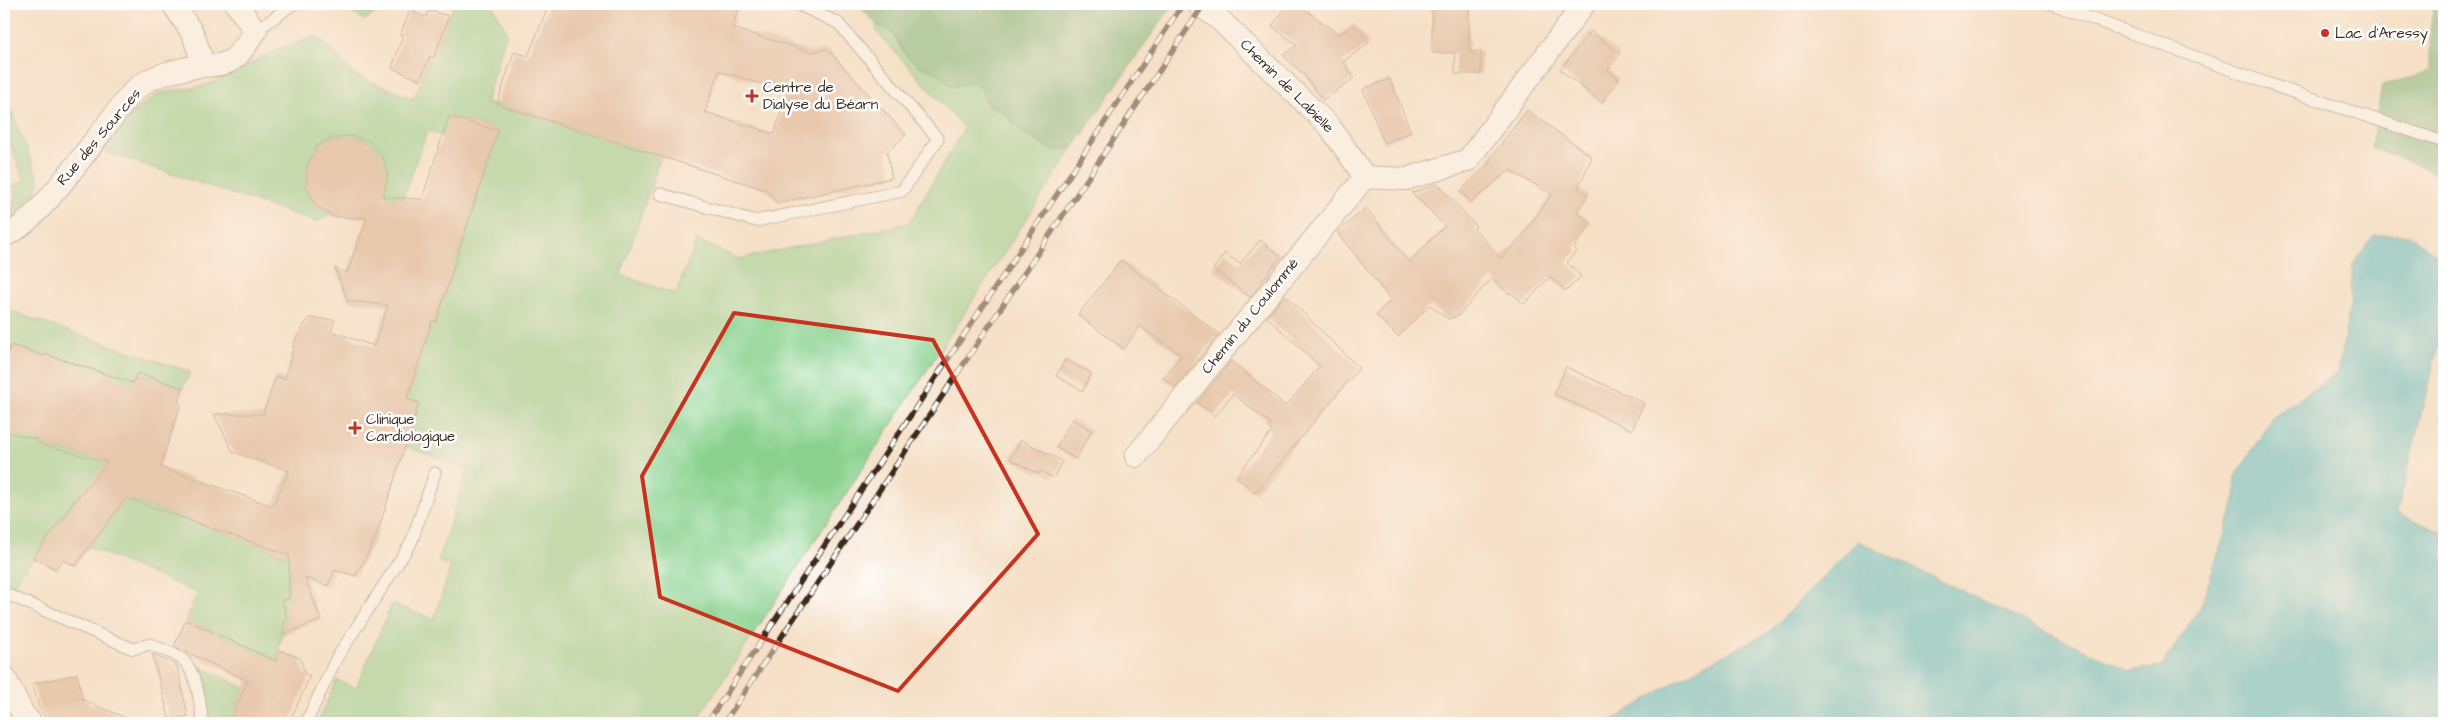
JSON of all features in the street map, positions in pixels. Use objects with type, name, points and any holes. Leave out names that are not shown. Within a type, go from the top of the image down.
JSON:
[{"type":"street","points":[[173,4],[192,34],[204,66]]},
{"type":"street","points":[[236,4],[256,31]]},
{"type":"street","name":"Chemin de Labielle","points":[[1198,4],[1219,19],[1330,128],[1365,177]]},
{"type":"street","points":[[1365,177],[1406,179],[1468,160],[1584,4]]},
{"type":"street","name":"Rue des Sources","points":[[4,235],[12,233],[32,216],[70,173],[136,89],[160,76],[227,63],[235,58],[256,31]]},
{"type":"street","name":"Chemin du Coulommé","points":[[1136,456],[1365,177]]},
{"type":"street","points":[[4,676],[23,714],[31,723]]},
{"type":"lane","points":[[256,31],[293,4]]},
{"type":"lane","points":[[660,194],[756,220],[902,191],[938,139],[838,23],[797,4]]},
{"type":"lane","points":[[2052,4],[2269,84],[2444,142]]},
{"type":"lane","points":[[306,723],[336,659],[411,543],[435,473]]},
{"type":"lane","points":[[4,593],[133,649],[150,644],[184,661],[191,672],[203,723]]},
{"type":"highlighted area","points":[[734,313],[933,340],[1038,534],[898,691],[660,597],[642,476]]},
{"type":"green space","points":[[367,4],[388,4],[365,20],[352,13]]},
{"type":"green space","points":[[454,4],[492,4],[507,32],[485,103],[497,104],[661,156],[621,275],[675,294],[697,240],[739,259],[909,223],[964,128],[877,32],[876,24],[892,33],[907,56],[920,66],[938,73],[952,86],[970,83],[981,87],[986,103],[1003,112],[1019,130],[1054,151],[1073,148],[695,723],[317,723],[337,680],[356,688],[392,604],[434,619],[451,566],[438,561],[468,469],[405,446],[419,403],[407,399],[432,321],[436,322],[498,131],[449,116],[442,136],[427,131],[403,198],[398,198],[394,201],[384,194],[377,154],[379,151],[369,141],[355,137],[353,140],[340,136],[329,139],[319,146],[312,156],[308,169],[309,195],[316,206],[329,215],[317,222],[100,150],[129,115],[159,93],[199,87],[214,82],[281,48],[318,36],[355,75],[414,99],[430,56],[434,56]]},
{"type":"green space","points":[[857,4],[973,4],[983,12],[988,4],[1173,4],[1073,148],[1054,151],[1019,130],[1003,112],[986,103],[981,87],[969,83],[952,86],[938,73],[920,66],[907,56],[892,33],[876,24]]},
{"type":"green space","points":[[2434,4],[2444,4],[2444,180],[2421,166],[2371,147],[2382,86],[2430,71],[2430,29]]},
{"type":"green space","points":[[4,92],[40,182],[23,215],[4,223],[4,211],[13,207],[17,196],[13,186],[25,181],[4,128]]},
{"type":"green space","points":[[4,309],[190,372],[183,388],[137,373],[132,388],[99,372],[11,345],[4,364]]},
{"type":"green space","points":[[4,385],[30,395],[29,399],[83,415],[81,421],[117,433],[111,450],[118,453],[75,500],[13,586],[4,581],[4,431],[39,439],[39,444],[87,457],[94,432],[4,409]]},
{"type":"green space","points":[[126,498],[291,556],[289,563],[289,598],[282,601],[286,616],[276,661],[186,620],[197,593],[89,547]]},
{"type":"green space","points":[[196,665],[245,688],[230,723],[209,723],[204,683]]},
{"type":"water","points":[[2374,235],[2409,235],[2444,260],[2444,321],[2397,513],[2444,533],[2444,723],[1608,723],[1686,675],[1769,632],[1858,541],[2129,671],[2162,666],[2201,606],[2235,502],[2236,476],[2272,418],[2338,372],[2350,306],[2353,264]]},
{"type":"building","points":[[549,4],[740,4],[732,28],[811,52],[827,49],[906,135],[887,152],[892,178],[778,203],[766,190],[497,104],[514,52],[528,56]],"holes":[[[719,71],[788,92],[774,134],[705,112]]]},
{"type":"building","points":[[1289,4],[1298,4],[1339,35],[1354,24],[1369,43],[1343,62],[1354,78],[1323,100],[1305,76],[1283,55],[1297,45],[1272,26]]},
{"type":"building","points":[[1432,4],[1469,4],[1469,52],[1481,51],[1481,74],[1455,74],[1455,53],[1432,53]]},
{"type":"building","points":[[410,11],[426,17],[429,11],[449,16],[434,57],[430,56],[420,80],[392,68],[403,35],[400,35]]},
{"type":"building","points":[[1591,31],[1620,54],[1608,70],[1619,79],[1602,103],[1560,70]]},
{"type":"building","points":[[1390,79],[1411,132],[1384,143],[1363,89]]},
{"type":"building","points":[[1527,110],[1592,157],[1578,188],[1588,195],[1577,212],[1591,222],[1574,248],[1577,251],[1567,262],[1581,276],[1566,291],[1550,277],[1524,304],[1510,292],[1509,294],[1492,278],[1458,316],[1448,319],[1430,305],[1398,337],[1376,315],[1391,300],[1337,232],[1366,208],[1409,262],[1445,226],[1412,193],[1438,184],[1476,226],[1474,228],[1501,258],[1523,235],[1552,194],[1509,170],[1471,203],[1460,191],[1491,161],[1489,160]]},
{"type":"building","points":[[449,116],[498,131],[436,322],[432,321],[407,399],[419,403],[376,537],[356,576],[335,570],[328,586],[305,578],[321,620],[282,635],[286,616],[282,600],[289,598],[289,555],[126,498],[75,566],[63,560],[56,569],[33,558],[75,500],[108,462],[39,444],[39,440],[4,431],[4,364],[11,345],[44,356],[45,354],[133,383],[137,373],[183,388],[178,403],[181,404],[160,467],[273,506],[289,471],[233,452],[214,414],[263,414],[276,376],[285,379],[296,338],[309,318],[335,320],[331,331],[374,346],[388,305],[348,301],[335,268],[347,273],[367,218],[333,217],[316,205],[306,187],[307,167],[317,146],[331,138],[351,136],[369,141],[382,155],[388,175],[383,197],[422,199]]},
{"type":"building","points":[[1260,240],[1281,256],[1250,297],[1213,269],[1225,253],[1240,264]]},
{"type":"building","points":[[1121,260],[1219,334],[1176,387],[1163,378],[1181,355],[1140,326],[1124,349],[1078,315]]},
{"type":"building","points":[[1285,295],[1359,368],[1255,493],[1236,477],[1272,431],[1268,428],[1271,424],[1233,394],[1215,416],[1197,403],[1231,361],[1286,406],[1320,366],[1267,317]]},
{"type":"building","points":[[1065,360],[1091,373],[1083,391],[1056,376]]},
{"type":"building","points":[[1566,367],[1644,403],[1632,430],[1554,394]]},
{"type":"building","points":[[1072,419],[1092,430],[1076,459],[1056,448]]},
{"type":"building","points":[[1021,440],[1062,461],[1053,478],[1041,471],[1039,474],[1010,459]]},
{"type":"building","points":[[186,620],[276,661],[279,650],[300,658],[305,674],[310,676],[289,723],[229,723],[248,681],[174,646]]},
{"type":"building","points":[[152,654],[177,666],[188,716],[170,721]]},
{"type":"building","points":[[77,674],[83,700],[138,723],[51,723],[39,708],[33,684]]},
{"type":"railway","points":[[707,723],[1183,4]]},
{"type":"railway","points":[[724,723],[1204,4]]},
{"type":"place","name":"Lac d'Aressy","points":[[2325,33]]},
{"type":"place","name":"Centre de Dialyse du Béarn","points":[[752,96]]},
{"type":"place","name":"Clinique Cardiologique","points":[[355,428]]}]
